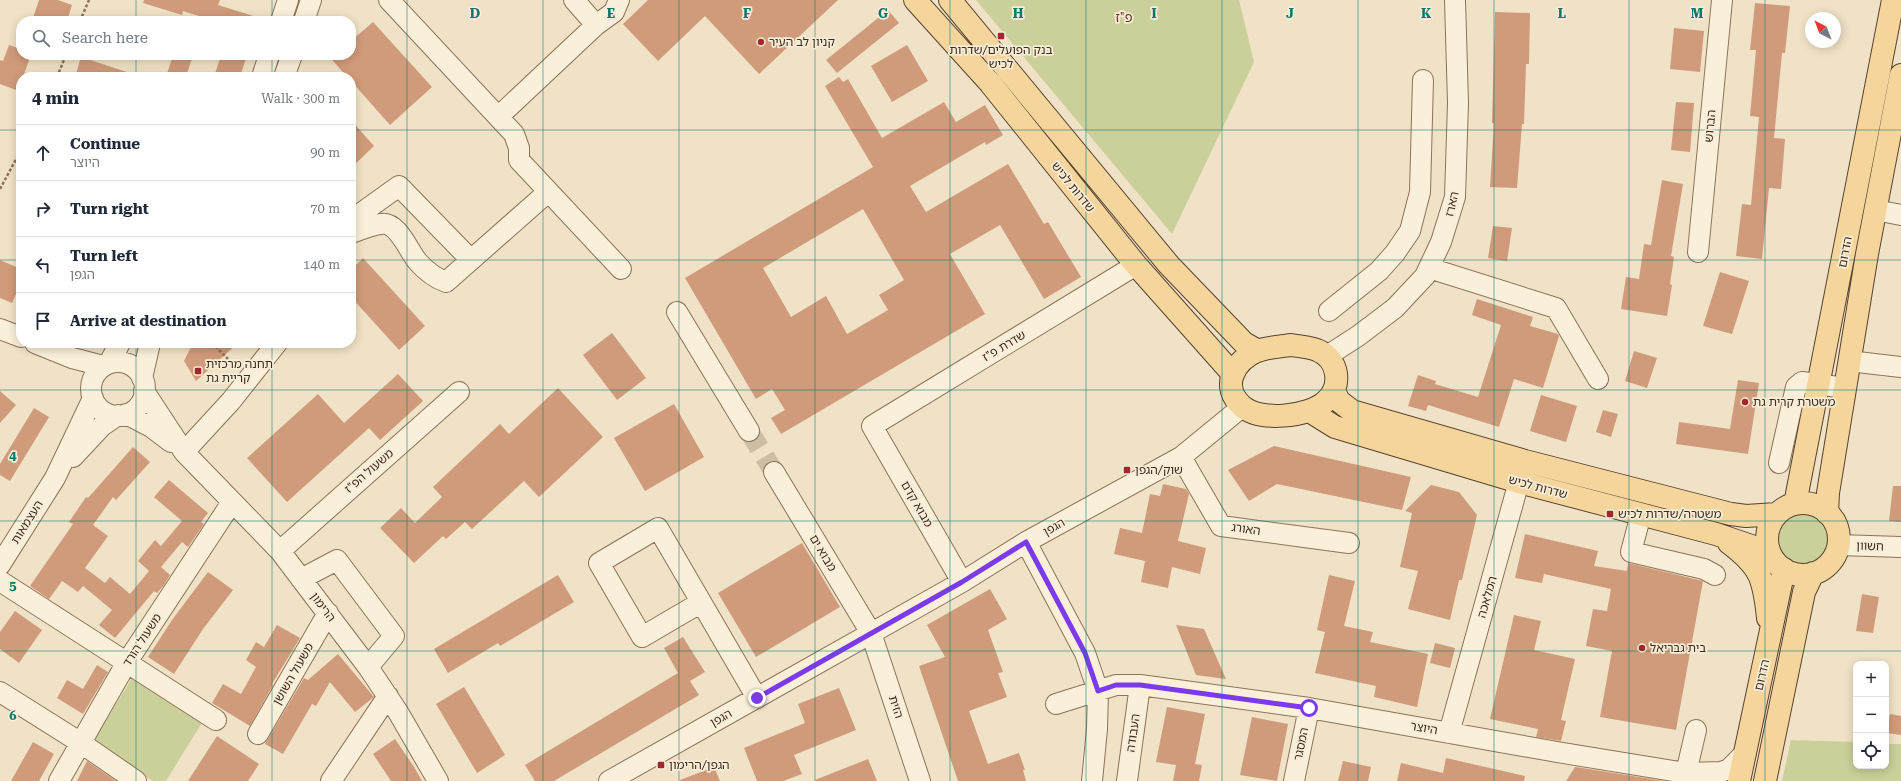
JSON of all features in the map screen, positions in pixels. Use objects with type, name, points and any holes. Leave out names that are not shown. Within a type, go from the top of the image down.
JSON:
[{"type":"main road","name":"שדרות לכיש","points":[[915,0],[990,83],[1136,265],[1232,373]]},
{"type":"main road","name":"שדרות לכיש","points":[[950,0],[1169,265],[1244,343],[1258,351]]},
{"type":"main road","name":"הדרום","points":[[1786,509],[1819,385],[1893,0]]},
{"type":"main road","name":"הדרום","points":[[1828,513],[1828,493],[1849,361],[1875,210],[1897,121],[1901,75]]},
{"type":"main road","points":[[1290,345],[1317,350],[1327,356],[1333,363],[1337,373],[1334,391],[1325,403],[1310,412],[1276,416],[1252,413],[1242,407],[1232,392],[1230,384],[1232,373],[1242,362],[1258,351],[1290,345]]},
{"type":"main road","name":"שדרות לכיש","points":[[1334,391],[1339,401],[1352,411],[1525,461],[1730,514],[1746,516],[1786,509]]},
{"type":"main road","name":"שדרות לכיש","points":[[1310,412],[1335,427],[1519,482],[1716,534],[1769,552]]},
{"type":"main road","points":[[1812,504],[1828,513],[1836,528],[1838,545],[1835,554],[1829,563],[1822,569],[1803,575],[1784,570],[1775,562],[1769,552],[1767,536],[1769,528],[1786,509],[1812,504]]},
{"type":"main road","points":[[1716,534],[1751,561],[1761,576],[1766,593],[1770,639]]},
{"type":"main road","name":"הדרום","points":[[1739,781],[1784,570]]},
{"type":"main road","name":"הדרום","points":[[1765,781],[1804,592],[1813,573]]},
{"type":"street","points":[[283,16],[288,0]]},
{"type":"street","points":[[306,16],[311,0]]},
{"type":"street","points":[[574,0],[596,25]]},
{"type":"street","points":[[498,117],[596,25],[614,12],[619,0]]},
{"type":"street","name":"הארז","points":[[1327,356],[1358,336],[1395,308],[1424,276],[1441,242],[1456,197],[1458,103],[1456,0]]},
{"type":"street","name":"הברוש","points":[[1698,252],[1722,0]]},
{"type":"street","points":[[391,1],[514,134],[520,160],[548,192],[621,269]]},
{"type":"street","points":[[264,72],[267,60]]},
{"type":"street","points":[[286,72],[290,60]]},
{"type":"street","points":[[1329,311],[1379,271],[1395,253],[1410,231],[1420,192],[1423,80]]},
{"type":"street","points":[[356,219],[399,186],[471,260]]},
{"type":"street","points":[[356,223],[382,223],[392,226],[403,238],[418,262],[434,278],[446,282],[548,192]]},
{"type":"street","points":[[1875,210],[1901,215]]},
{"type":"street","points":[[1410,231],[1441,242]]},
{"type":"street","name":"שדרת פ\"ז","points":[[872,426],[1136,265]]},
{"type":"street","points":[[1429,268],[1556,308],[1598,379]]},
{"type":"street","points":[[677,312],[749,431]]},
{"type":"street","points":[[0,329],[16,335]]},
{"type":"street","points":[[46,348],[56,353],[106,364],[117,362],[132,366],[143,385]]},
{"type":"street","points":[[92,395],[94,376],[106,364],[117,348]]},
{"type":"street","points":[[56,353],[92,395],[103,411],[110,414],[122,415],[138,405],[149,348]]},
{"type":"street","points":[[184,452],[230,401],[273,348]]},
{"type":"street","points":[[1849,361],[1901,367]]},
{"type":"street","points":[[1779,463],[1796,387],[1802,382],[1845,388]]},
{"type":"street","name":"הרימון","points":[[143,385],[184,452]]},
{"type":"street","name":"משעול הפ\"ז","points":[[280,550],[459,392]]},
{"type":"street","name":"העצמאות","points":[[0,565],[55,478],[92,395]]},
{"type":"street","name":"הגפן","points":[[609,781],[962,582],[1026,542],[1182,457],[1242,407]]},
{"type":"street","name":"הרימון","points":[[122,415],[151,427],[184,452],[280,550],[388,696],[438,781]]},
{"type":"street","name":"העצמאות","points":[[55,478],[93,434],[102,426],[122,415]]},
{"type":"street","name":"מבוא קדם","points":[[872,426],[962,582]]},
{"type":"street","name":"האורג","points":[[1182,457],[1221,526],[1349,543]]},
{"type":"street","name":"המלאכה","points":[[1449,733],[1525,461]]},
{"type":"street","name":"מבוא ים","points":[[774,472],[871,633]]},
{"type":"street","name":"משעול הורד","points":[[59,781],[128,662],[232,502]]},
{"type":"street","points":[[1641,514],[1631,552],[1704,569],[1715,575]]},
{"type":"street","points":[[700,603],[642,637],[599,563],[658,528],[700,603],[757,698]]},
{"type":"street","points":[[1026,542],[1085,653],[1098,691],[1097,729],[1092,781]]},
{"type":"street","name":"חשוון","points":[[1838,545],[1901,547]]},
{"type":"street","points":[[301,579],[337,560],[394,636],[368,667]]},
{"type":"street","points":[[0,581],[216,720]]},
{"type":"street","name":"משעול השושן","points":[[258,734],[328,613]]},
{"type":"street","name":"הזית","points":[[871,633],[920,781]]},
{"type":"street","name":"היוצר","points":[[1056,704],[1116,685],[1140,685],[1309,708],[1694,777],[1729,769],[1744,754]]},
{"type":"street","name":"העבודה","points":[[1127,781],[1140,685]]},
{"type":"street","points":[[0,692],[81,742],[136,781]]},
{"type":"street","points":[[331,781],[388,696]]},
{"type":"street","name":"המסגר","points":[[1294,781],[1309,708]]},
{"type":"street","points":[[1694,777],[1696,730]]},
{"type":"path","points":[[82,16],[89,0]]},
{"type":"path","points":[[59,72],[64,60]]},
{"type":"path","points":[[0,189],[16,159]]},
{"type":"path","points":[[217,348],[228,359]]},
{"type":"green space","points":[[976,0],[1239,0],[1254,62],[1172,234]]},
{"type":"green space","points":[[1804,511],[1814,513],[1823,519],[1829,528],[1831,538],[1829,548],[1823,557],[1814,563],[1804,565],[1794,563],[1785,557],[1779,548],[1777,538],[1779,528],[1785,519],[1794,513]]},
{"type":"green space","points":[[132,678],[203,721],[166,781],[153,781],[92,744]]},
{"type":"green space","points":[[1791,740],[1853,742],[1853,769],[1889,769],[1889,744],[1901,744],[1901,781],[1782,781]]},
{"type":"building","points":[[39,0],[58,0],[72,5],[69,16],[34,16]]},
{"type":"building","points":[[144,0],[220,0],[218,5],[254,16],[199,16],[183,11],[182,15],[143,3]]},
{"type":"building","name":"קניון לב העיר","points":[[648,0],[838,0],[759,74],[705,16],[658,61],[623,24]]},
{"type":"building","points":[[1755,3],[1790,6],[1785,53],[1782,53],[1774,138],[1785,139],[1781,189],[1769,188],[1762,259],[1736,256],[1742,204],[1751,205],[1759,117],[1750,116],[1756,50],[1750,50]]},
{"type":"building","points":[[888,10],[899,23],[837,73],[826,60]]},
{"type":"building","points":[[1495,12],[1530,13],[1529,64],[1526,64],[1524,124],[1522,124],[1517,188],[1490,187],[1494,123],[1492,123]]},
{"type":"building","points":[[373,22],[432,87],[390,125],[356,87],[356,72],[343,72],[332,60],[356,60],[356,37]]},
{"type":"building","points":[[1674,28],[1704,31],[1700,72],[1670,69]]},
{"type":"building","points":[[9,45],[16,47],[16,60],[29,60],[25,72],[16,72],[16,90],[0,84],[0,60],[3,61]]},
{"type":"building","points":[[907,45],[928,81],[892,102],[871,66]]},
{"type":"building","points":[[80,60],[90,60],[127,72],[76,72]]},
{"type":"building","points":[[171,60],[191,60],[188,72],[168,72]]},
{"type":"building","points":[[219,60],[245,60],[242,72],[216,72]]},
{"type":"building","points":[[839,77],[843,82],[848,79],[882,138],[944,102],[956,122],[985,105],[1003,135],[986,145],[985,142],[910,186],[926,212],[1008,164],[1044,224],[1048,222],[1081,277],[1044,299],[1000,225],[950,254],[985,314],[781,434],[771,418],[785,410],[772,389],[756,399],[685,278],[873,167],[825,86]],"holes":[[[863,209],[904,280],[879,295],[888,310],[847,334],[826,296],[791,317],[763,268]]]},
{"type":"building","points":[[1676,102],[1694,103],[1690,152],[1671,150]]},
{"type":"building","points":[[356,126],[374,146],[356,163]]},
{"type":"building","points":[[1662,180],[1683,184],[1671,256],[1674,257],[1670,284],[1672,285],[1667,316],[1621,309],[1626,277],[1639,279],[1644,244],[1651,245]]},
{"type":"building","points":[[1493,226],[1512,228],[1507,261],[1488,258]]},
{"type":"building","points":[[363,258],[425,326],[399,350],[356,303],[356,265]]},
{"type":"building","points":[[0,260],[16,267],[16,294],[12,303],[0,298]]},
{"type":"building","points":[[1720,272],[1749,281],[1732,334],[1703,326]]},
{"type":"building","points":[[1477,299],[1533,317],[1530,326],[1558,334],[1559,336],[1543,388],[1514,379],[1499,427],[1428,405],[1426,411],[1408,406],[1418,375],[1436,381],[1435,384],[1478,397],[1501,325],[1472,315]]},
{"type":"building","points":[[612,333],[646,378],[617,400],[583,355]]},
{"type":"building","name":"תחנה מרכזית קריית גת","points":[[190,348],[232,348],[196,381],[184,361]]},
{"type":"building","points":[[1634,351],[1657,358],[1647,388],[1625,381]]},
{"type":"building","points":[[398,374],[423,401],[380,440],[369,428],[287,502],[247,458],[318,394],[344,423]]},
{"type":"building","name":"משטרת קרית גת","points":[[1738,380],[1759,383],[1748,454],[1676,444],[1679,422],[1730,429]]},
{"type":"building","points":[[558,388],[603,437],[539,497],[524,481],[472,529],[465,522],[446,539],[443,536],[414,563],[380,528],[401,508],[415,523],[442,497],[433,487],[500,424],[509,434]]},
{"type":"building","points":[[0,391],[16,405],[0,423]]},
{"type":"building","points":[[1541,395],[1577,406],[1566,442],[1530,431]]},
{"type":"building","points":[[674,404],[704,457],[645,491],[614,438]]},
{"type":"building","points":[[34,408],[49,417],[10,481],[0,475],[0,464]]},
{"type":"building","points":[[1603,410],[1618,414],[1611,437],[1596,432]]},
{"type":"building","points":[[1274,446],[1411,477],[1402,510],[1277,484],[1249,501],[1228,470]]},
{"type":"building","points":[[133,447],[150,462],[116,500],[113,497],[93,525],[108,536],[85,568],[105,583],[110,577],[130,594],[149,571],[138,561],[155,540],[161,546],[182,521],[154,497],[169,480],[208,513],[201,522],[204,524],[188,547],[182,542],[161,567],[170,575],[164,585],[157,593],[154,591],[115,638],[99,625],[112,610],[83,586],[78,592],[62,581],[49,599],[30,586],[73,524],[69,522],[86,497],[88,498]]},
{"type":"building","points":[[1163,484],[1186,489],[1189,494],[1178,541],[1206,548],[1200,574],[1172,567],[1168,588],[1141,582],[1145,561],[1114,554],[1120,528],[1142,533],[1150,494],[1160,496]]},
{"type":"building","points":[[1431,485],[1459,492],[1477,515],[1462,580],[1459,580],[1450,620],[1408,609],[1418,571],[1400,567],[1412,513],[1405,511]]},
{"type":"building","points":[[1893,486],[1901,486],[1901,522],[1889,521]]},
{"type":"building","name":"בית גבריאל","points":[[1525,534],[1598,551],[1594,566],[1627,571],[1628,563],[1703,581],[1676,730],[1600,717],[1612,651],[1586,646],[1593,609],[1607,611],[1611,589],[1544,574],[1542,583],[1515,578]]},
{"type":"building","points":[[802,543],[840,607],[756,657],[718,593]]},
{"type":"building","points":[[208,572],[233,590],[203,629],[174,674],[148,657],[172,620]]},
{"type":"building","points":[[558,575],[574,602],[500,646],[498,643],[448,673],[434,649]]},
{"type":"building","points":[[1329,575],[1355,581],[1344,626],[1373,632],[1370,642],[1428,654],[1417,707],[1374,697],[1376,686],[1315,673],[1325,632],[1317,630]]},
{"type":"building","points":[[990,589],[1007,619],[988,630],[1003,672],[998,673],[1007,697],[969,711],[988,764],[1019,753],[1025,770],[1023,770],[1026,781],[958,781],[919,666],[945,657],[927,625]]},
{"type":"building","points":[[1862,594],[1879,597],[1873,633],[1856,631]]},
{"type":"building","points":[[15,611],[42,630],[19,663],[0,649],[0,632]]},
{"type":"building","points":[[1514,615],[1541,621],[1534,650],[1575,659],[1561,720],[1566,721],[1561,741],[1536,737],[1538,729],[1490,719]]},
{"type":"building","points":[[277,625],[300,638],[272,684],[273,685],[250,726],[212,703],[223,684],[241,694],[256,667],[246,660],[256,642],[264,647]]},
{"type":"building","points":[[1176,625],[1204,629],[1226,679],[1196,675]]},
{"type":"building","points":[[683,637],[705,672],[690,681],[699,695],[554,781],[535,781],[525,765],[678,673],[664,648]]},
{"type":"building","points":[[1435,643],[1455,648],[1450,668],[1430,663]]},
{"type":"building","points":[[338,654],[374,697],[355,712],[330,682],[316,706],[312,704],[283,754],[265,744],[304,678],[308,680]]},
{"type":"building","points":[[97,665],[108,672],[83,714],[57,698],[67,680],[83,689]]},
{"type":"building","points":[[464,687],[505,755],[477,773],[436,704]]},
{"type":"building","points":[[839,688],[856,730],[794,755],[802,774],[783,781],[757,781],[744,748],[805,723],[798,704]]},
{"type":"building","points":[[1167,707],[1205,714],[1195,764],[1202,765],[1199,781],[1173,781],[1176,765],[1156,762]]},
{"type":"building","points":[[1890,714],[1901,716],[1901,735],[1889,733]]},
{"type":"building","points":[[1252,717],[1288,724],[1277,781],[1240,775]]},
{"type":"building","points":[[217,736],[259,764],[248,781],[188,781]]},
{"type":"building","points":[[395,739],[422,781],[391,781],[373,754]]},
{"type":"building","points":[[33,742],[54,754],[39,781],[11,781]]},
{"type":"building","points":[[1446,758],[1525,776],[1524,781],[1397,781],[1401,763],[1443,773]]},
{"type":"building","points":[[868,759],[877,781],[815,781],[815,780]]},
{"type":"building","points":[[87,761],[116,781],[77,781]]},
{"type":"building","points":[[1343,761],[1371,767],[1368,781],[1338,781]]},
{"type":"building","points":[[714,767],[720,781],[680,781],[680,780]]},
{"type":"building","points":[[1576,767],[1664,781],[1566,781]]},
{"type":"tunnel","points":[[749,431],[774,472]]},
{"type":"place","name":"בנק הפועלים/שדרות לכיש","points":[[1001,36]]},
{"type":"place","name":"קניון לב העיר","points":[[761,42]]},
{"type":"place","name":"תחנה מרכזית קריית גת","points":[[198,371]]},
{"type":"place","name":"משטרת קרית גת","points":[[1745,402]]},
{"type":"place","name":"שוק/הגפן","points":[[1127,470]]},
{"type":"place","name":"משטרה/שדרות לכיש","points":[[1610,514]]},
{"type":"place","name":"בית גבריאל","points":[[1642,648]]},
{"type":"place","name":"הגפן/הרימון","points":[[661,765]]},
{"type":"district","name":"פ\"ז","points":[[1124,17]]},
{"type":"route","points":[[757,698],[962,582],[1026,542],[1085,653],[1098,691],[1116,685],[1140,685],[1309,708]]}]
